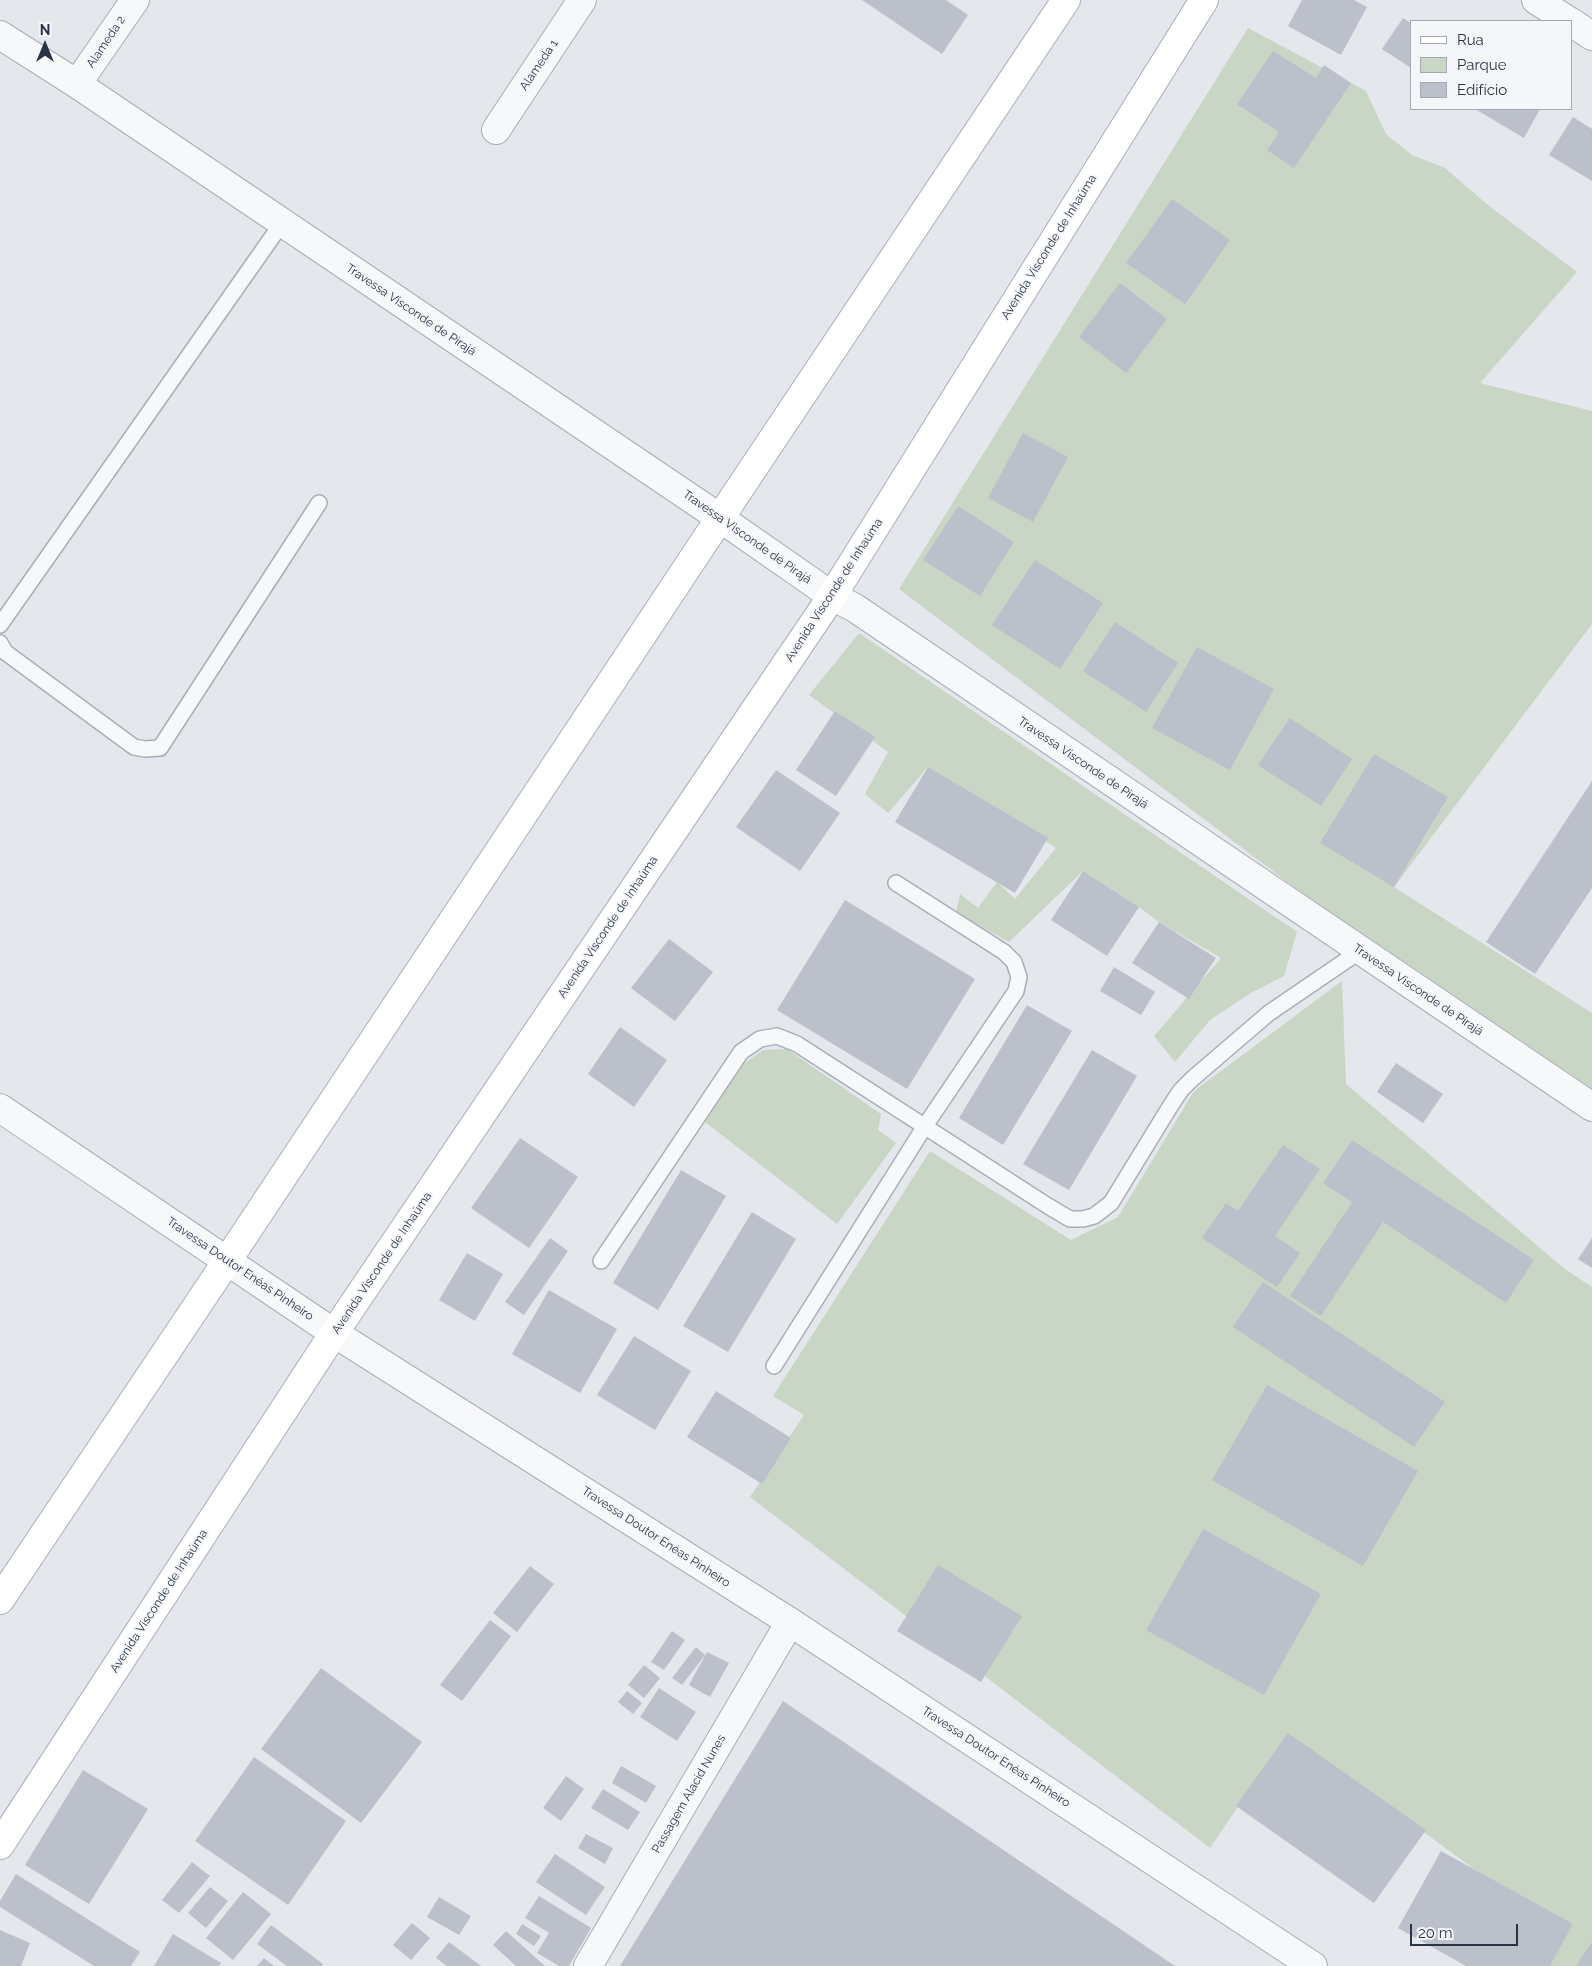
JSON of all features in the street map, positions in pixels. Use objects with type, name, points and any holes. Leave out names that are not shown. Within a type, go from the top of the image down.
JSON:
[{"type":"street","name":"Alameda 2","points":[[77,84],[135,0]]},
{"type":"street","name":"Alameda 1","points":[[496,130],[582,0]]},
{"type":"street","points":[[0,1600],[1066,0]]},
{"type":"street","name":"Avenida Visconde de Inhaúma","points":[[0,1845],[334,1333],[832,596],[1204,0]]},
{"type":"street","points":[[1536,0],[1567,20]]},
{"type":"street","points":[[1572,23],[1592,36]]},
{"type":"street","name":"Travessa Visconde de Pirajá","points":[[0,35],[77,84],[720,518],[832,596],[855,608],[1592,1107]]},
{"type":"street","name":"Travessa Doutor Enéas Pinheiro","points":[[0,1108],[334,1333],[790,1622],[1313,1966]]},
{"type":"street","name":"Passagem Alacid Nunes","points":[[588,1966],[790,1622]]},
{"type":"lane","points":[[0,625],[282,223]]},
{"type":"lane","points":[[0,643],[5,652],[134,746],[145,750],[160,748],[319,503]]},
{"type":"lane","points":[[774,1366],[925,1126],[1016,991],[1019,977],[1014,962],[1004,952],[896,883]]},
{"type":"lane","points":[[601,1261],[741,1052],[760,1039],[777,1036],[797,1044],[1070,1219],[1094,1216],[1112,1204],[1171,1105],[1181,1090],[1192,1079],[1268,1012],[1360,951]]},
{"type":"green space","points":[[1248,28],[1366,91],[1386,134],[1412,155],[1445,168],[1489,206],[1577,272],[1480,383],[1592,411],[1592,624],[1394,887],[1592,1013],[1592,1092],[1347,927],[899,589]]},
{"type":"green space","points":[[859,633],[1297,932],[1284,976],[1251,993],[1210,1020],[1175,1062],[1154,1036],[1221,958],[1159,922],[1083,871],[1009,942],[956,913],[960,894],[978,908],[997,882],[1015,899],[1056,848],[928,767],[888,813],[865,794],[888,752],[809,695]]},
{"type":"green space","points":[[1342,981],[1346,1084],[1565,1269],[1592,1287],[1592,1966],[1508,1966],[1489,1880],[1288,1733],[1210,1848],[750,1497],[804,1415],[773,1396],[930,1151],[1071,1240],[1118,1217],[1194,1091]]},
{"type":"green space","points":[[787,1049],[881,1114],[878,1130],[896,1143],[837,1224],[705,1122],[743,1064],[763,1050]]},
{"type":"building","points":[[862,0],[946,0],[968,15],[942,54]]},
{"type":"building","points":[[1302,0],[1354,0],[1367,7],[1341,55],[1288,26]]},
{"type":"building","points":[[1403,18],[1410,22],[1410,67],[1382,49]]},
{"type":"building","points":[[1273,51],[1316,78],[1324,65],[1351,83],[1294,168],[1267,150],[1279,132],[1237,104]]},
{"type":"building","points":[[1477,110],[1539,110],[1524,138]]},
{"type":"building","points":[[1573,117],[1592,129],[1592,181],[1549,155]]},
{"type":"building","points":[[1172,199],[1230,240],[1185,304],[1126,263]]},
{"type":"building","points":[[1120,283],[1167,319],[1126,373],[1079,337]]},
{"type":"building","points":[[1023,433],[1068,457],[1033,522],[988,498]]},
{"type":"building","points":[[958,506],[1014,542],[980,596],[923,560]]},
{"type":"building","points":[[1035,560],[1103,603],[1060,669],[992,625]]},
{"type":"building","points":[[1115,622],[1178,663],[1146,712],[1083,671]]},
{"type":"building","points":[[1197,647],[1274,689],[1230,770],[1152,728]]},
{"type":"building","points":[[835,711],[875,737],[836,796],[796,770]]},
{"type":"building","points":[[1290,718],[1352,759],[1321,806],[1258,765]]},
{"type":"building","points":[[1374,754],[1448,797],[1394,887],[1320,843]]},
{"type":"building","points":[[928,767],[1048,838],[1015,893],[895,822]]},
{"type":"building","points":[[776,770],[840,813],[800,871],[736,827]]},
{"type":"building","points":[[1592,781],[1592,888],[1535,974],[1486,942]]},
{"type":"building","points":[[1083,871],[1139,907],[1107,956],[1051,920]]},
{"type":"building","points":[[845,900],[975,979],[907,1089],[777,1010]]},
{"type":"building","points":[[1159,922],[1216,958],[1189,999],[1132,963]]},
{"type":"building","points":[[669,939],[713,972],[675,1021],[631,988]]},
{"type":"building","points":[[1114,967],[1155,992],[1141,1015],[1100,991]]},
{"type":"building","points":[[1027,1005],[1072,1031],[1003,1145],[959,1118]]},
{"type":"building","points":[[620,1027],[667,1060],[634,1107],[588,1074]]},
{"type":"building","points":[[1092,1050],[1137,1076],[1069,1190],[1023,1164]]},
{"type":"building","points":[[1396,1063],[1443,1094],[1423,1123],[1377,1092]]},
{"type":"building","points":[[520,1138],[578,1177],[529,1248],[471,1208]]},
{"type":"building","points":[[1352,1140],[1534,1260],[1506,1303],[1383,1222],[1321,1316],[1290,1296],[1352,1202],[1323,1183]]},
{"type":"building","points":[[1283,1145],[1320,1169],[1275,1236],[1300,1253],[1277,1287],[1202,1238],[1226,1203],[1238,1211]]},
{"type":"building","points":[[681,1170],[726,1196],[658,1310],[613,1283]]},
{"type":"building","points":[[752,1212],[796,1239],[728,1352],[683,1326]]},
{"type":"building","points":[[550,1238],[568,1251],[524,1315],[505,1302]]},
{"type":"building","points":[[1592,1238],[1592,1268],[1578,1259]]},
{"type":"building","points":[[467,1253],[503,1274],[475,1321],[439,1300]]},
{"type":"building","points":[[1263,1282],[1445,1402],[1414,1447],[1233,1327]]},
{"type":"building","points":[[549,1290],[617,1329],[580,1393],[512,1354]]},
{"type":"building","points":[[634,1336],[691,1371],[655,1430],[597,1395]]},
{"type":"building","points":[[1267,1385],[1418,1471],[1363,1566],[1212,1480]]},
{"type":"building","points":[[716,1391],[791,1438],[762,1484],[687,1437]]},
{"type":"building","points":[[1203,1529],[1321,1594],[1264,1695],[1146,1630]]},
{"type":"building","points":[[938,1565],[1022,1616],[981,1682],[897,1631]]},
{"type":"building","points":[[530,1566],[554,1584],[517,1632],[493,1613]]},
{"type":"building","points":[[490,1620],[511,1636],[462,1701],[440,1685]]},
{"type":"building","points":[[672,1631],[685,1640],[664,1670],[651,1662]]},
{"type":"building","points":[[696,1647],[705,1655],[682,1685],[672,1678]]},
{"type":"building","points":[[707,1652],[729,1663],[710,1697],[689,1685]]},
{"type":"building","points":[[644,1665],[660,1678],[644,1698],[628,1685]]},
{"type":"building","points":[[321,1668],[422,1742],[361,1823],[261,1749]]},
{"type":"building","points":[[659,1688],[696,1712],[677,1741],[640,1717]]},
{"type":"building","points":[[627,1691],[642,1703],[633,1714],[618,1702]]},
{"type":"building","points":[[783,1701],[1175,1966],[620,1966]]},
{"type":"building","points":[[1288,1733],[1426,1830],[1374,1903],[1236,1806]]},
{"type":"building","points":[[254,1757],[346,1821],[288,1905],[195,1841]]},
{"type":"building","points":[[621,1766],[656,1786],[646,1803],[612,1783]]},
{"type":"building","points":[[83,1770],[148,1809],[89,1904],[25,1865]]},
{"type":"building","points":[[566,1776],[584,1789],[561,1821],[543,1808]]},
{"type":"building","points":[[603,1789],[640,1812],[628,1830],[591,1808]]},
{"type":"building","points":[[586,1834],[613,1848],[605,1864],[578,1848]]},
{"type":"building","points":[[1441,1851],[1573,1924],[1550,1966],[1466,1966],[1398,1928]]},
{"type":"building","points":[[555,1854],[605,1887],[586,1915],[536,1882]]},
{"type":"building","points":[[192,1862],[210,1876],[179,1913],[162,1900]]},
{"type":"building","points":[[16,1874],[140,1952],[131,1966],[94,1966],[0,1907],[0,1901]]},
{"type":"building","points":[[210,1887],[228,1901],[206,1928],[188,1913]]},
{"type":"building","points":[[243,1892],[271,1914],[233,1960],[206,1938]]},
{"type":"building","points":[[539,1896],[591,1928],[569,1966],[559,1966],[537,1953],[549,1933],[525,1918]]},
{"type":"building","points":[[439,1897],[471,1916],[459,1935],[427,1917]]},
{"type":"building","points":[[412,1923],[430,1938],[411,1960],[393,1945]]},
{"type":"building","points":[[522,1924],[541,1936],[534,1946],[516,1934]]},
{"type":"building","points":[[271,1925],[323,1964],[322,1966],[287,1966],[257,1944]]},
{"type":"building","points":[[0,1930],[30,1943],[21,1966],[0,1966]]},
{"type":"building","points":[[506,1931],[545,1966],[516,1966],[493,1945]]},
{"type":"building","points":[[173,1934],[221,1963],[219,1966],[154,1966]]},
{"type":"building","points":[[449,1942],[481,1966],[447,1966],[436,1958]]},
{"type":"building","points":[[1592,1942],[1592,1966],[1576,1966]]},
{"type":"building","points":[[264,1958],[274,1966],[257,1966]]}]
